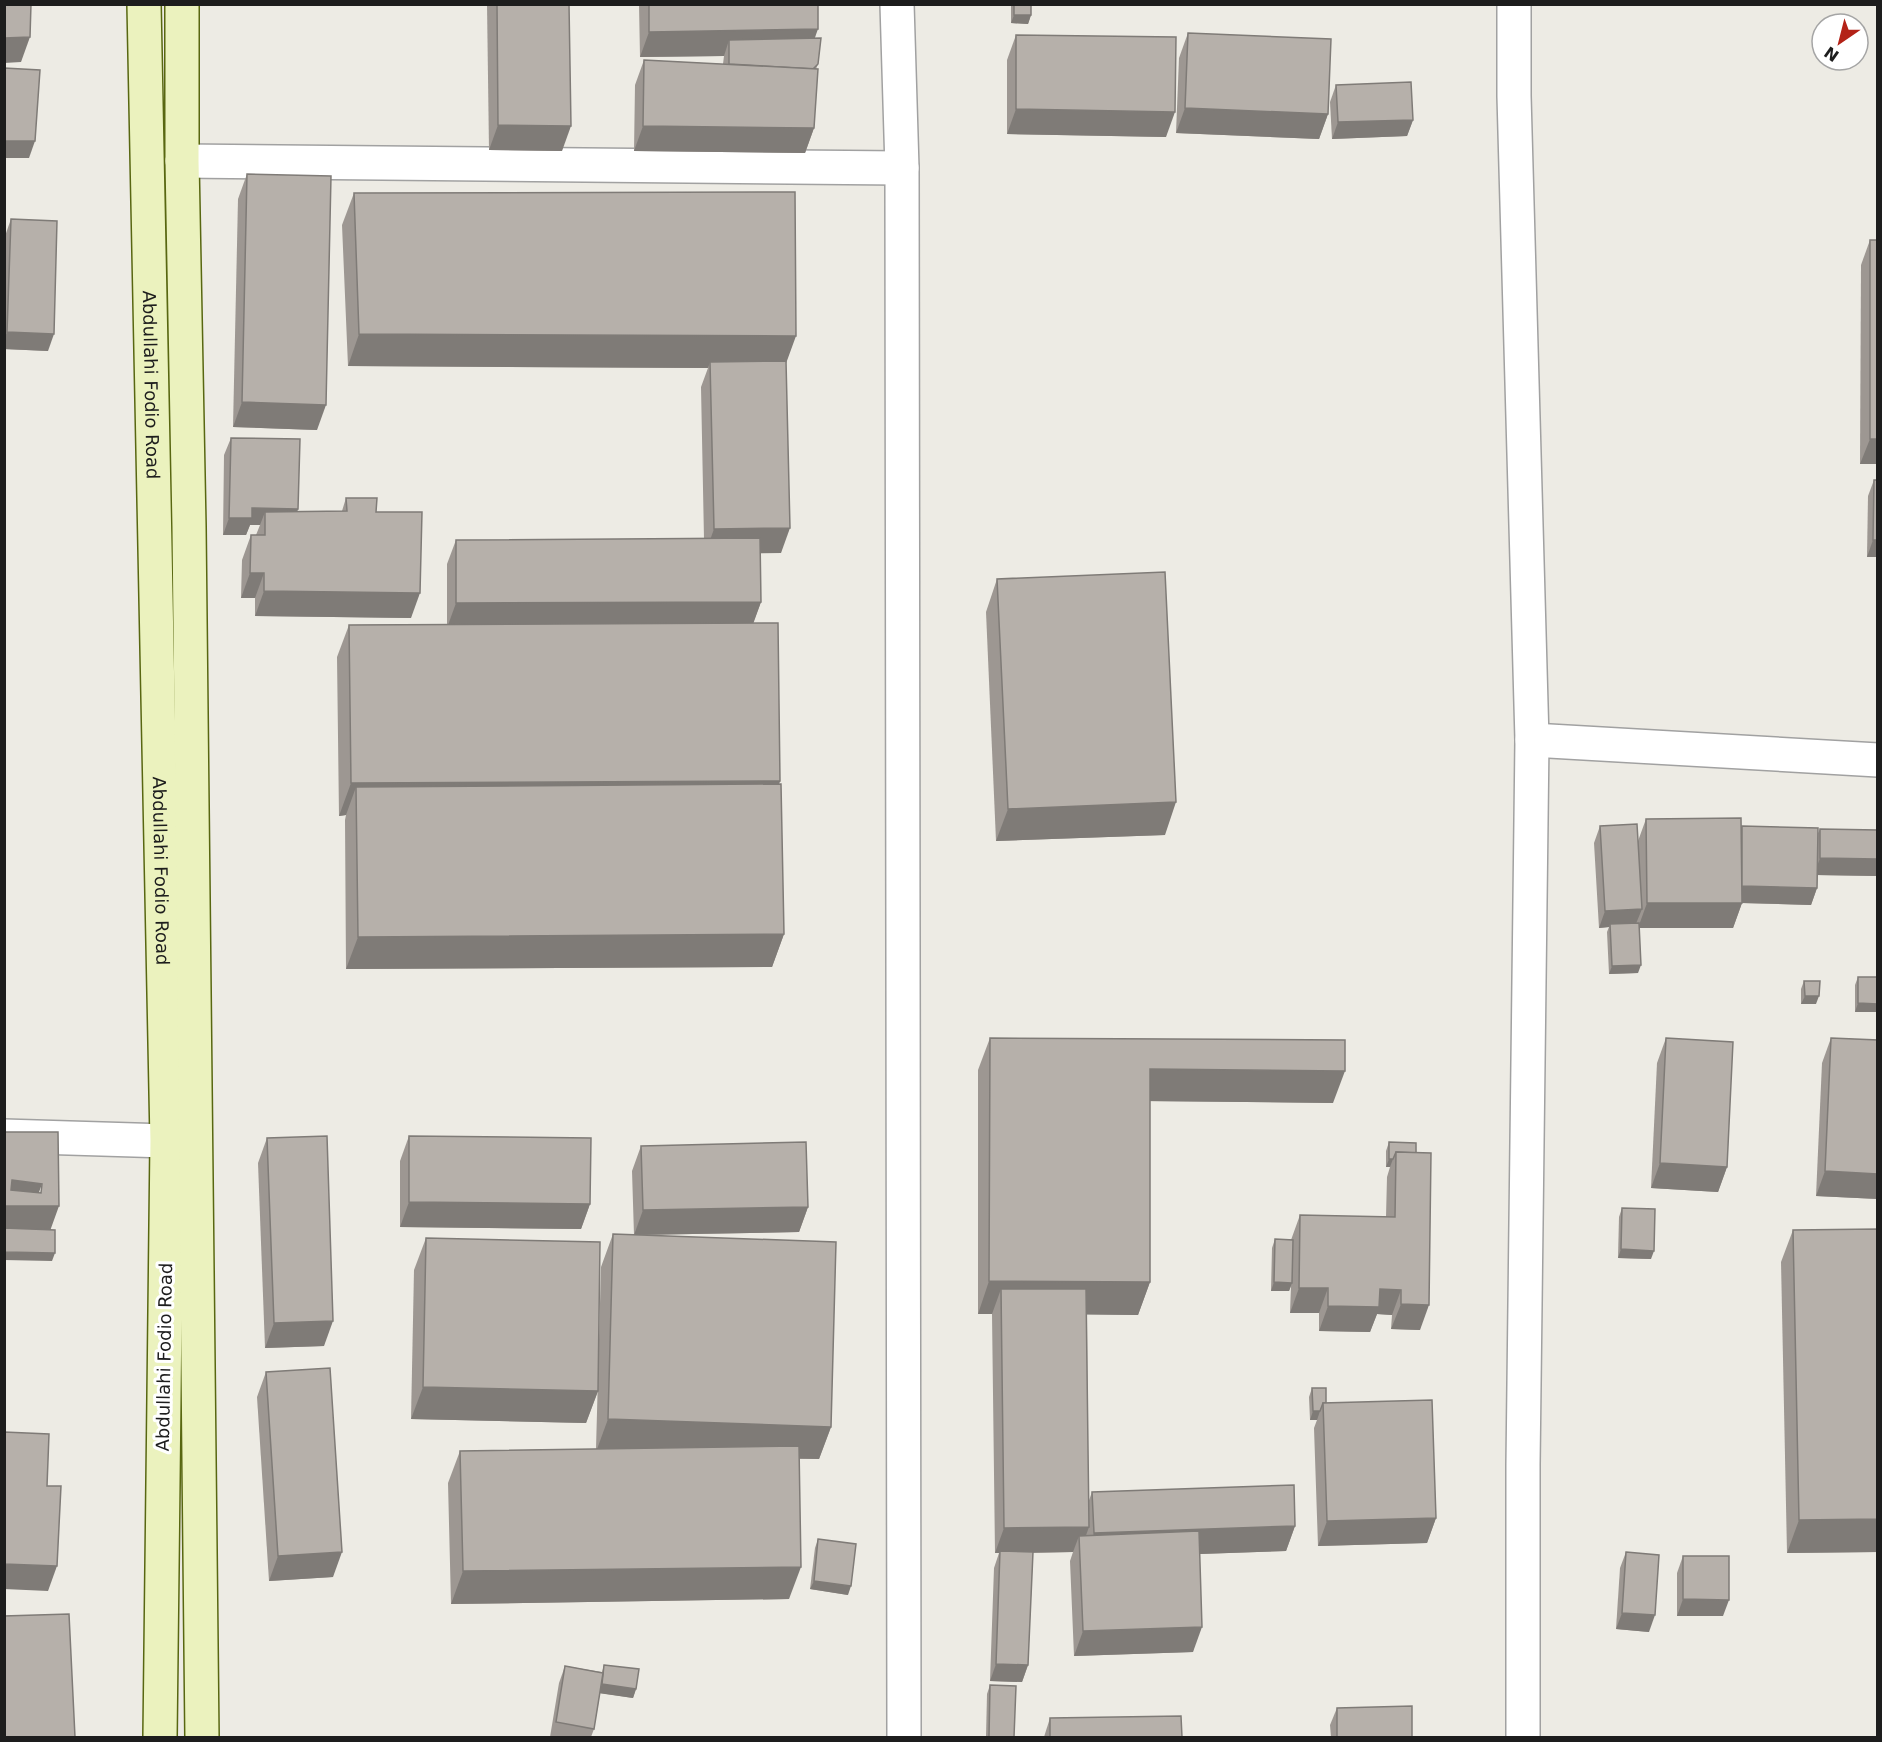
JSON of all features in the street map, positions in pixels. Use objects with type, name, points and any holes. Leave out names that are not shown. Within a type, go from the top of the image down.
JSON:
[{"type":"main road","name":"Abdullahi Fodio Road","points":[[144,4],[167,1142],[160,1737]]},
{"type":"main road","name":"Abdullahi Fodio Road","points":[[182,4],[182,160],[189,527],[202,1737]]},
{"type":"street","points":[[897,4],[902,168],[904,1737]]},
{"type":"street","points":[[1514,4],[1514,108],[1532,740],[1523,1465],[1523,1737]]},
{"type":"street","points":[[182,160],[902,168]]},
{"type":"street","points":[[1532,740],[1878,760]]},
{"type":"street","points":[[4,1137],[167,1142]]},
{"type":"building","points":[[4,4],[31,4],[30,37],[4,38]]},
{"type":"building","points":[[497,4],[569,4],[571,126],[498,125]]},
{"type":"building","points":[[649,4],[818,4],[818,29],[649,32]]},
{"type":"building","points":[[1014,4],[1031,4],[1031,15],[1014,15]]},
{"type":"building","points":[[1188,33],[1331,39],[1328,114],[1185,108]]},
{"type":"building","points":[[1016,35],[1176,37],[1175,112],[1016,109]]},
{"type":"building","points":[[821,38],[818,64],[813,69],[729,64],[729,40]]},
{"type":"building","points":[[644,60],[818,69],[814,128],[643,126]]},
{"type":"building","points":[[4,68],[40,70],[35,141],[4,141]]},
{"type":"building","points":[[1411,82],[1413,120],[1338,122],[1336,85]]},
{"type":"building","points":[[247,174],[331,176],[326,405],[242,402]]},
{"type":"building","points":[[795,192],[796,336],[359,334],[354,193]]},
{"type":"building","points":[[11,219],[57,221],[54,334],[7,332]]},
{"type":"building","points":[[1870,240],[1878,240],[1878,439],[1870,439]]},
{"type":"building","points":[[786,361],[790,528],[714,529],[710,362]]},
{"type":"building","points":[[231,438],[300,439],[298,509],[252,508],[252,518],[229,518]]},
{"type":"building","points":[[1874,480],[1878,480],[1878,540],[1873,540]]},
{"type":"building","points":[[346,498],[377,498],[376,512],[422,512],[420,593],[264,591],[264,573],[250,573],[251,535],[265,535],[265,512],[347,511]]},
{"type":"building","points":[[760,538],[761,602],[456,603],[456,540]]},
{"type":"building","points":[[1165,572],[1176,802],[1008,809],[997,579]]},
{"type":"building","points":[[778,623],[780,781],[351,783],[349,625]]},
{"type":"building","points":[[781,784],[784,934],[358,937],[356,787]]},
{"type":"building","points":[[1741,818],[1742,903],[1647,903],[1646,819]]},
{"type":"building","points":[[1637,824],[1642,909],[1605,911],[1600,826]]},
{"type":"building","points":[[1742,826],[1818,828],[1817,888],[1742,886]]},
{"type":"building","points":[[1820,829],[1878,830],[1878,859],[1820,858]]},
{"type":"building","points":[[1639,923],[1641,965],[1612,966],[1610,924]]},
{"type":"building","points":[[1858,977],[1878,977],[1878,1004],[1858,1003]]},
{"type":"building","points":[[1804,981],[1820,981],[1819,996],[1805,996]]},
{"type":"building","points":[[990,1038],[1345,1040],[1345,1071],[1150,1069],[1150,1282],[989,1281]]},
{"type":"building","points":[[1666,1038],[1733,1042],[1727,1167],[1660,1163]]},
{"type":"building","points":[[1831,1038],[1878,1040],[1878,1174],[1825,1171]]},
{"type":"building","points":[[4,1132],[58,1132],[59,1206],[4,1206]],"holes":[[[12,1180],[42,1184],[41,1193],[11,1190]]]},
{"type":"building","points":[[327,1136],[333,1321],[274,1323],[267,1138]]},
{"type":"building","points":[[409,1136],[591,1138],[590,1204],[409,1202]]},
{"type":"building","points":[[806,1142],[808,1207],[643,1210],[641,1146]]},
{"type":"building","points":[[1389,1142],[1416,1143],[1416,1153],[1396,1152],[1393,1159],[1389,1159]]},
{"type":"building","points":[[1396,1152],[1431,1153],[1429,1305],[1401,1304],[1401,1290],[1380,1289],[1379,1307],[1328,1306],[1328,1288],[1299,1288],[1300,1215],[1395,1217]]},
{"type":"building","points":[[1622,1208],[1655,1209],[1654,1251],[1621,1249]]},
{"type":"building","points":[[4,1228],[55,1230],[55,1253],[4,1252]]},
{"type":"building","points":[[1878,1229],[1878,1519],[1799,1520],[1793,1230]]},
{"type":"building","points":[[613,1234],[836,1242],[831,1427],[608,1419]]},
{"type":"building","points":[[426,1238],[600,1242],[598,1391],[423,1387]]},
{"type":"building","points":[[1275,1239],[1293,1240],[1292,1283],[1274,1282]]},
{"type":"building","points":[[1001,1289],[1086,1289],[1089,1527],[1004,1528]]},
{"type":"building","points":[[330,1368],[342,1552],[278,1556],[266,1372]]},
{"type":"building","points":[[1312,1388],[1326,1388],[1326,1403],[1323,1403],[1320,1411],[1313,1411]]},
{"type":"building","points":[[1432,1400],[1436,1518],[1327,1521],[1323,1403]]},
{"type":"building","points":[[4,1432],[49,1434],[47,1486],[61,1486],[57,1566],[4,1564]]},
{"type":"building","points":[[799,1446],[801,1567],[463,1571],[460,1451]]},
{"type":"building","points":[[1294,1485],[1295,1526],[1094,1533],[1092,1492]]},
{"type":"building","points":[[1199,1531],[1202,1627],[1083,1631],[1079,1536]]},
{"type":"building","points":[[818,1539],[856,1544],[851,1586],[814,1581]]},
{"type":"building","points":[[1000,1551],[1033,1552],[1028,1665],[996,1664]]},
{"type":"building","points":[[1626,1552],[1659,1555],[1655,1615],[1622,1613]]},
{"type":"building","points":[[1683,1556],[1729,1556],[1729,1600],[1683,1599]]},
{"type":"building","points":[[69,1614],[75,1737],[4,1737],[4,1616]]},
{"type":"building","points":[[604,1665],[639,1669],[636,1689],[602,1684]]},
{"type":"building","points":[[565,1666],[603,1673],[594,1729],[556,1722]]},
{"type":"building","points":[[990,1685],[1016,1686],[1014,1737],[989,1737]]},
{"type":"building","points":[[1412,1706],[1412,1737],[1337,1737],[1337,1708]]},
{"type":"building","points":[[1181,1716],[1182,1737],[1050,1737],[1050,1718]]}]
